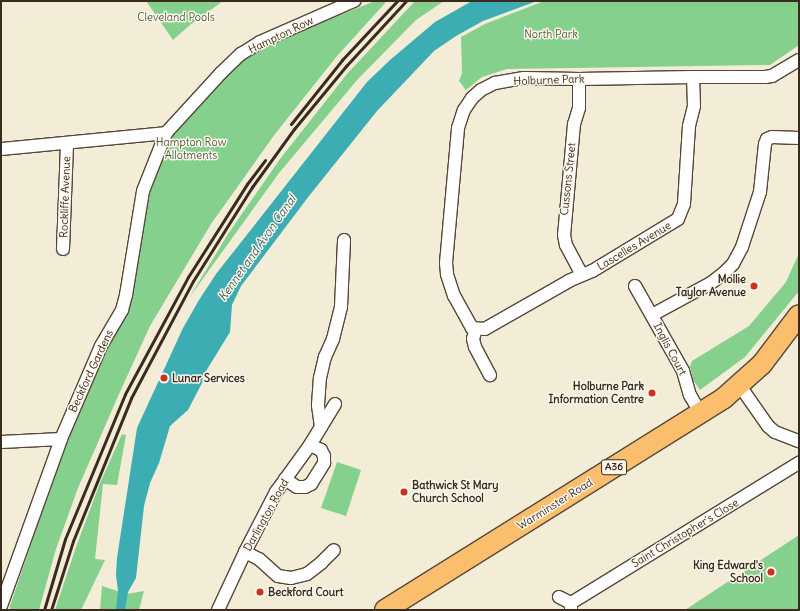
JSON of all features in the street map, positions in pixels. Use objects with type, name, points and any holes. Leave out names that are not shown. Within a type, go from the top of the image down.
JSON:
[{"type":"highway","name":"Warminster Road","points":[[388,609],[701,414],[740,386],[762,364],[799,315]]},
{"type":"street","name":"Hampton Row","points":[[166,133],[221,73],[241,54],[260,42],[354,1]]},
{"type":"street","name":"Holburne Park","points":[[481,330],[470,325],[454,296],[447,274],[446,263],[458,128],[464,110],[472,98],[481,90],[495,83],[524,78],[579,79],[765,77],[772,76],[799,60]]},
{"type":"street","name":"Lascelles Avenue","points":[[481,330],[582,275],[678,219],[684,204],[690,126],[694,106],[693,77]]},
{"type":"street","name":"Cussons Street","points":[[579,79],[579,108],[574,124],[564,235],[566,245],[582,275]]},
{"type":"street","name":"Rockliffe Avenue","points":[[1,150],[166,133]]},
{"type":"street","name":"Beckford Gardens","points":[[1,606],[61,439],[101,346],[122,310],[128,289],[144,191],[166,133]]},
{"type":"street","points":[[652,315],[711,283],[724,273],[732,264],[742,248],[760,192],[765,144],[767,139],[772,137],[799,138]]},
{"type":"street","name":"Rockliffe Avenue","points":[[63,249],[67,144]]},
{"type":"street","points":[[321,427],[318,406],[320,378],[325,358],[334,339],[340,307],[344,240]]},
{"type":"street","name":"Inglis Court","points":[[636,286],[683,371],[690,395],[701,414]]},
{"type":"street","points":[[481,330],[473,339],[475,347],[490,375]]},
{"type":"street","points":[[740,386],[768,426],[775,432],[799,440]]},
{"type":"street","name":"Darlington Road","points":[[218,610],[245,552],[276,492],[310,445],[335,404]]},
{"type":"street","points":[[1,442],[61,439]]},
{"type":"street","points":[[285,479],[298,487],[305,487],[311,484],[324,463],[324,456],[322,450],[310,445]]},
{"type":"street","name":"Saint Christopher's Close","points":[[571,607],[799,462]]},
{"type":"street","points":[[245,552],[259,559],[278,576],[291,578],[307,574],[321,564],[334,550]]},
{"type":"street","points":[[559,597],[571,607]]},
{"type":"green space","name":"Cleveland Pools","points":[[146,1],[223,1],[190,25],[173,40]]},
{"type":"green space","name":"Hampton Row Allotments","points":[[375,1],[387,1],[337,56],[275,134],[211,224],[150,326],[119,394],[78,488],[56,549],[39,610],[10,610],[10,606],[60,459],[79,411],[135,291],[131,297],[150,193],[171,137],[216,86],[252,53],[288,36]]},
{"type":"green space","points":[[415,1],[444,1],[416,20],[358,79],[279,173],[189,298],[228,234],[280,159],[347,74]]},
{"type":"green space","name":"North Park","points":[[544,1],[799,1],[799,45],[770,65],[507,69],[482,77],[466,90],[459,81],[462,73],[461,37],[485,24]]},
{"type":"green space","points":[[799,253],[799,291],[745,357],[700,390],[693,380],[690,366],[692,361],[749,326],[786,282]]},
{"type":"green space","points":[[122,434],[126,435],[117,485],[103,484],[95,559],[105,560],[81,610],[55,610],[76,547],[100,483]]},
{"type":"green space","points":[[337,462],[361,470],[346,516],[321,508]]},
{"type":"green space","name":"King Edward's School","points":[[799,535],[799,610],[685,610]]},
{"type":"green space","points":[[102,586],[127,594],[144,591],[139,610],[100,610]]},
{"type":"water","name":"Kennet and Avon Canal","points":[[472,1],[537,1],[483,21],[456,36],[434,51],[377,111],[309,196],[241,286],[232,305],[230,332],[203,376],[202,383],[188,410],[170,426],[159,463],[150,483],[144,506],[136,578],[128,592],[125,610],[116,610],[118,591],[116,575],[117,558],[137,428],[183,328],[199,300],[216,274],[367,82],[390,60],[435,22]]},
{"type":"railway","points":[[291,124],[342,60],[397,1]]},
{"type":"railway","points":[[51,610],[73,541],[131,398],[193,281],[252,187],[294,129],[346,66],[406,1]]},
{"type":"railway","points":[[44,610],[65,539],[125,394],[188,277],[247,184],[265,160]]},
{"type":"place","name":"Mollie Taylor Avenue","points":[[754,286]]},
{"type":"place","name":"Lunar Services","points":[[164,378]]},
{"type":"place","name":"Holburne Park Information Centre","points":[[652,393]]},
{"type":"place","name":"Bathwick St Mary Church School","points":[[404,492]]},
{"type":"place","name":"King Edward's School","points":[[771,572]]},
{"type":"place","name":"Beckford Court","points":[[260,592]]}]
